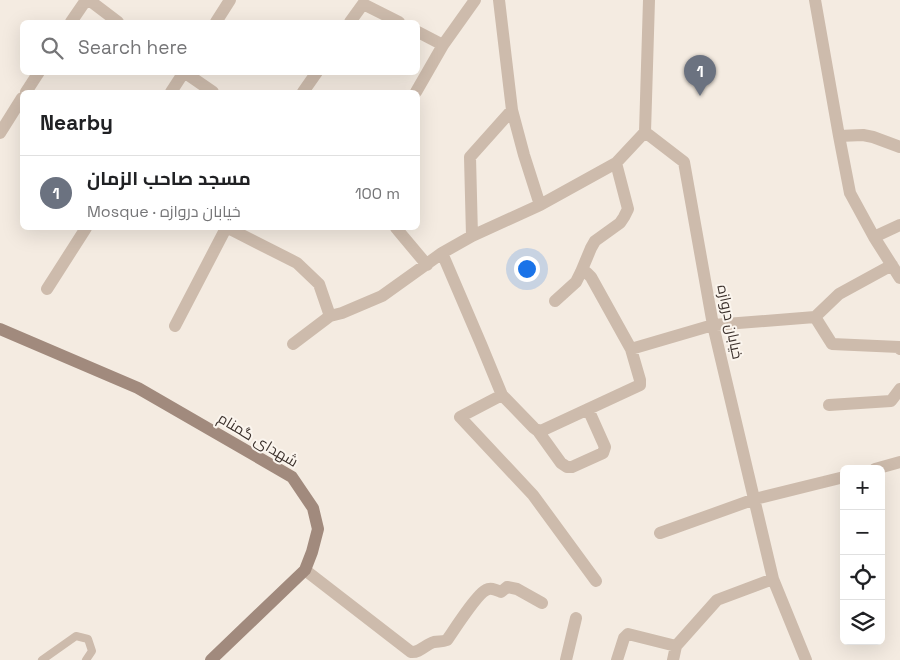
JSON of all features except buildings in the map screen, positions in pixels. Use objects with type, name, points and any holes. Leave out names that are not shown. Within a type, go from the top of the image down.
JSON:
[{"type":"street","points":[[72,20],[87,0],[115,20]]},
{"type":"street","points":[[217,20],[230,0]]},
{"type":"street","points":[[417,90],[443,45],[475,0]]},
{"type":"street","points":[[499,0],[512,110],[540,205]]},
{"type":"street","points":[[293,344],[330,316],[342,313],[382,296],[442,253],[472,236],[540,205],[616,163],[645,132],[649,0]]},
{"type":"street","points":[[815,0],[850,193],[874,237],[900,278]]},
{"type":"street","points":[[351,20],[362,4],[395,20]]},
{"type":"street","points":[[420,33],[443,45]]},
{"type":"street","points":[[27,90],[37,75]]},
{"type":"street","points":[[172,90],[183,75]]},
{"type":"street","points":[[187,75],[210,90]]},
{"type":"street","points":[[304,90],[315,75]]},
{"type":"street","points":[[0,133],[20,101]]},
{"type":"street","points":[[472,236],[470,157],[512,110]]},
{"type":"street","name":"خیابان دروازه","points":[[645,132],[684,162],[713,325],[773,579],[806,660]]},
{"type":"street","points":[[839,136],[863,135],[900,147]]},
{"type":"street","points":[[555,301],[576,282],[595,241],[620,223],[628,210],[616,163]]},
{"type":"street","points":[[874,237],[900,225]]},
{"type":"street","points":[[47,289],[85,230]]},
{"type":"street","points":[[175,326],[226,230]]},
{"type":"street","points":[[231,230],[297,263],[319,284],[330,316]]},
{"type":"street","points":[[398,230],[427,265]]},
{"type":"street","points":[[442,253],[502,395],[538,431],[561,463],[567,467],[572,467],[603,453],[605,450],[588,409]]},
{"type":"street","points":[[631,349],[713,325],[815,318],[839,294],[892,265]]},
{"type":"street","points":[[538,431],[640,385],[631,349],[591,277],[587,273],[581,272]]},
{"type":"street","points":[[815,318],[832,344],[900,347]]},
{"type":"street","name":"شهدای گمنام","points":[[0,329],[138,388],[292,477],[313,508],[318,529],[305,570],[211,660]]},
{"type":"street","points":[[829,405],[890,401],[900,389]]},
{"type":"street","points":[[502,395],[460,417],[533,495],[596,581]]},
{"type":"street","points":[[885,466],[900,462]]},
{"type":"street","points":[[660,533],[755,499],[840,478]]},
{"type":"street","points":[[305,570],[411,652],[416,652],[434,642],[441,643],[446,640],[484,590],[491,588],[501,592],[507,587],[517,589],[542,603]]},
{"type":"street","points":[[673,660],[676,646],[717,600],[773,579]]},
{"type":"street","points":[[570,659],[576,618]]},
{"type":"street","points":[[617,660],[624,638],[628,634],[676,646]]},
{"type":"lane","points":[[42,660],[76,636],[88,639],[92,651],[86,660]]},
{"type":"place","name":"مسجد صاحب الزمان","points":[[700,96]]}]
